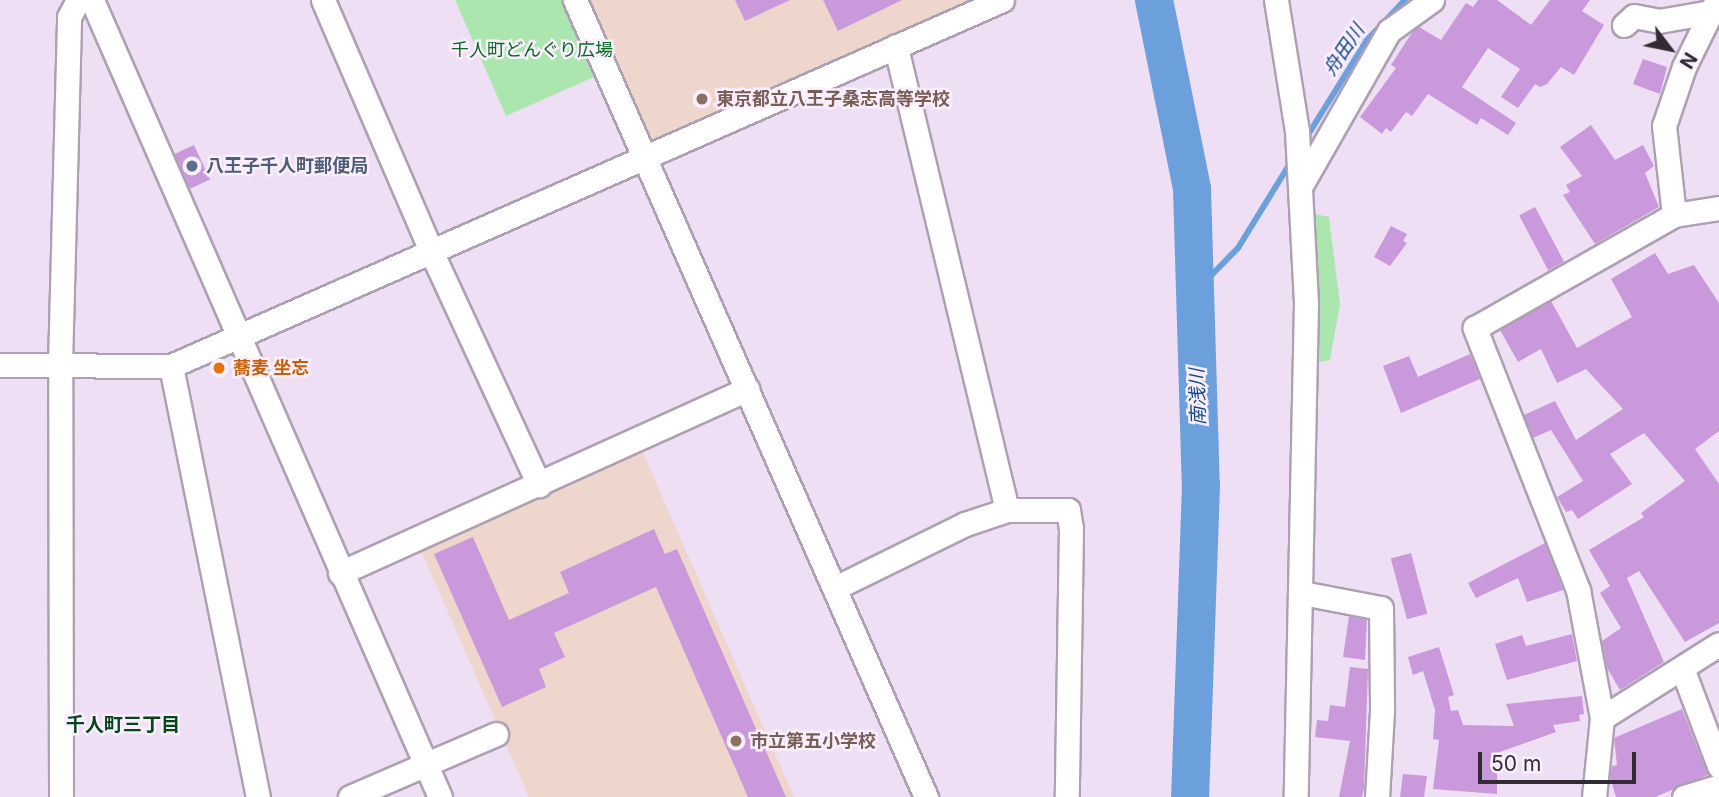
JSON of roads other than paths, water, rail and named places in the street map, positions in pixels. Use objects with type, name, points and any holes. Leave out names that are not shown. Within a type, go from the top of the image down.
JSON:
[{"type":"street","points":[[61,797],[60,365],[69,17],[78,0]]},
{"type":"street","points":[[92,0],[440,797]]},
{"type":"street","points":[[323,0],[431,251],[539,485]]},
{"type":"street","points":[[575,0],[642,156],[837,587],[926,797]]},
{"type":"street","points":[[0,365],[171,366],[642,156],[1002,0]]},
{"type":"street","points":[[1276,0],[1297,131],[1307,382],[1296,797]]},
{"type":"street","points":[[1300,177],[1389,31],[1432,0]]},
{"type":"street","points":[[1624,25],[1634,16],[1659,21],[1713,6]]},
{"type":"street","points":[[1674,215],[1664,126],[1684,67],[1713,6]]},
{"type":"street","points":[[896,46],[1007,510]]},
{"type":"street","points":[[1594,797],[1602,718],[1570,567],[1475,328],[1674,215],[1719,208]]},
{"type":"street","points":[[171,366],[258,797]]},
{"type":"street","points":[[340,573],[747,389]]},
{"type":"street","points":[[837,587],[965,524],[1007,510],[1068,510],[1071,528],[1067,797]]},
{"type":"street","points":[[1302,593],[1381,608],[1383,688],[1377,797]]},
{"type":"street","points":[[1602,718],[1719,644]]},
{"type":"street","points":[[1682,668],[1719,766]]},
{"type":"street","points":[[350,797],[496,734]]},
{"type":"street","points":[[1684,797],[1719,786]]},
{"type":"waterway","name":"南浅川","points":[[1154,0],[1192,189],[1201,485],[1190,797]]},
{"type":"waterway","name":"舟田川","points":[[1306,138],[1367,40],[1405,0]]},
{"type":"waterway","points":[[1195,292],[1238,248],[1291,162]]},
{"type":"place","name":"東京都立八王子桑志高等学校","points":[[702,99]]},
{"type":"place","name":"八王子千人町郵便局","points":[[192,166]]},
{"type":"place","name":"蕎麦 坐忘","points":[[219,368]]},
{"type":"place","name":"市立第五小学校","points":[[736,741]]},
{"type":"district","name":"千人町三丁目","points":[[123,725]]},
{"type":"park label","name":"千人町どんぐり広場","points":[[532,50]]}]
